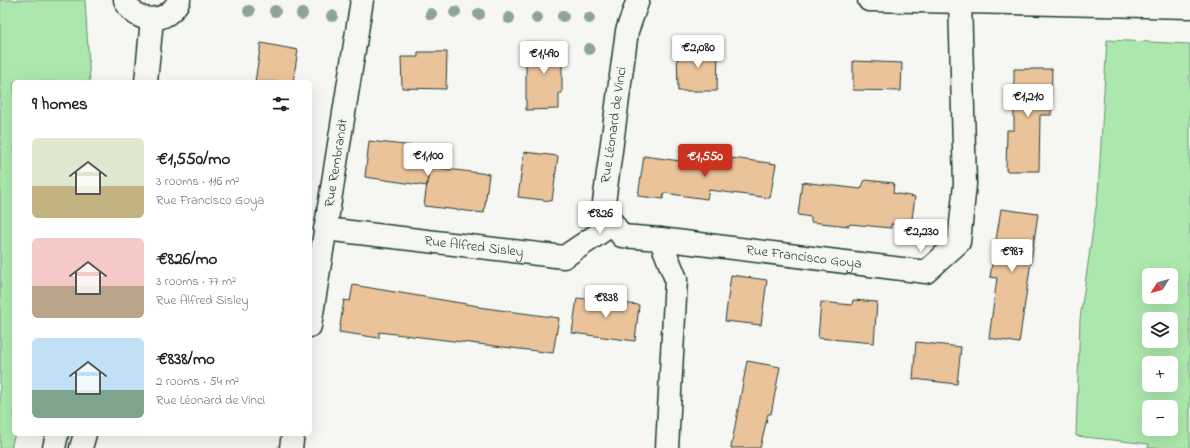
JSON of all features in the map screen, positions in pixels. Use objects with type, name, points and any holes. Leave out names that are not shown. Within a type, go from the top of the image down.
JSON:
[{"type":"street","points":[[125,0],[134,13],[142,17],[152,19],[162,18],[170,13],[179,0]]},
{"type":"street","name":"Rue Rembrandt","points":[[312,313],[362,0]]},
{"type":"street","name":"Rue Léonard de Vinci","points":[[638,0],[626,31],[603,210],[622,236],[660,239]]},
{"type":"street","points":[[869,0],[1190,7]]},
{"type":"street","name":"Rue Francisco Goya","points":[[660,239],[926,272],[959,242],[965,184],[960,1]]},
{"type":"street","points":[[146,80],[152,19]]},
{"type":"street","name":"Rue Alfred Sisley","points":[[325,229],[564,257],[613,224]]},
{"type":"street","points":[[660,239],[676,279],[667,448]]},
{"type":"street","points":[[54,448],[57,436]]},
{"type":"street","points":[[81,448],[84,436]]},
{"type":"street","points":[[291,448],[293,436]]},
{"type":"green space","points":[[0,0],[85,0],[90,80],[12,80],[12,436],[14,436],[11,448],[0,448]]},
{"type":"green space","points":[[1107,40],[1190,44],[1190,448],[1148,448],[1149,444],[1076,436],[1080,319],[1098,194]]},
{"type":"building","points":[[526,42],[562,43],[562,93],[559,93],[559,109],[526,110]]},
{"type":"building","points":[[261,43],[298,50],[293,80],[255,80]]},
{"type":"building","points":[[677,48],[718,48],[717,91],[678,91]]},
{"type":"building","points":[[418,52],[447,52],[446,89],[402,88],[401,57],[418,57]]},
{"type":"building","points":[[853,61],[902,63],[901,91],[853,90]]},
{"type":"building","points":[[1014,69],[1052,69],[1051,115],[1040,115],[1039,171],[1006,171],[1007,130],[1014,130]]},
{"type":"building","points":[[369,141],[431,148],[429,167],[489,174],[484,213],[424,206],[427,186],[365,177]]},
{"type":"building","points":[[524,152],[558,156],[552,201],[518,197]]},
{"type":"building","points":[[644,156],[731,168],[732,158],[776,164],[770,198],[709,190],[707,199],[664,193],[663,199],[638,196]]},
{"type":"building","points":[[865,180],[894,183],[893,193],[915,197],[911,226],[891,224],[891,228],[850,224],[849,226],[811,222],[811,217],[798,215],[802,182],[861,189]]},
{"type":"building","points":[[1001,209],[1038,214],[1019,343],[989,338],[997,278],[990,277]]},
{"type":"building","points":[[731,275],[767,280],[761,325],[725,321]]},
{"type":"building","points":[[353,285],[478,307],[559,318],[553,353],[379,332],[379,338],[339,332],[344,300],[350,301]]},
{"type":"building","points":[[577,298],[639,305],[635,341],[572,333]]},
{"type":"building","points":[[853,300],[877,302],[874,343],[818,338],[821,302],[852,305]]},
{"type":"building","points":[[916,342],[961,347],[957,384],[913,379]]},
{"type":"building","points":[[747,361],[780,367],[771,414],[768,414],[760,448],[731,448]]}]
